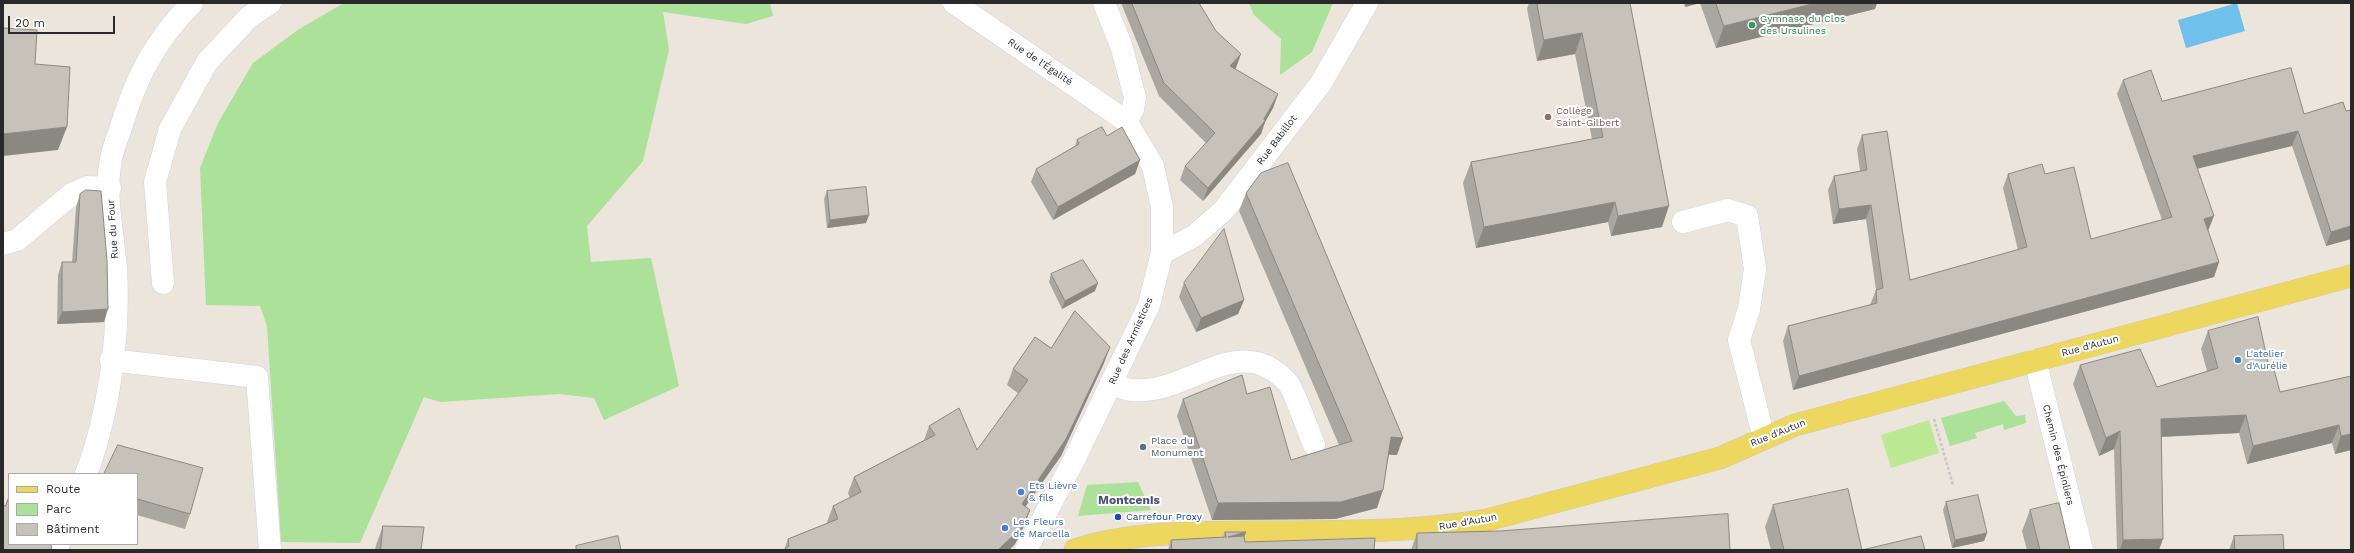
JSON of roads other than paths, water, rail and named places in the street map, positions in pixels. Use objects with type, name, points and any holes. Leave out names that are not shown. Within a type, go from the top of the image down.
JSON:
[{"type":"main road","name":"Rue d'Autun","points":[[1096,546],[1148,535],[1198,533],[1384,532],[1456,526],[1487,520],[1720,458],[1795,425],[2351,276]]},
{"type":"main road","points":[[1075,550],[1096,546]]},
{"type":"street","name":"Rue du Four","points":[[86,473],[110,387],[116,269],[110,188],[111,160],[125,113],[144,64],[172,23],[192,3]]},
{"type":"street","points":[[163,283],[155,182],[170,129],[207,62],[249,16],[270,3]]},
{"type":"street","name":"Rue de l'Égalité","points":[[954,3],[1126,121]]},
{"type":"street","points":[[1104,3],[1121,45],[1135,97],[1133,109],[1126,121]]},
{"type":"street","name":"Rue Babillot","points":[[1162,253],[1194,236],[1224,210],[1321,83],[1367,3]]},
{"type":"street","name":"Rue des Armistices","points":[[1026,550],[1074,462],[1149,305],[1162,253],[1162,207],[1153,166],[1126,121]]},
{"type":"street","points":[[3,244],[17,240],[73,193],[87,187],[110,188]]},
{"type":"street","points":[[1683,222],[1728,210],[1747,216],[1755,269],[1749,309],[1739,340],[1764,438]]},
{"type":"street","points":[[112,360],[257,377],[270,550]]},
{"type":"street","name":"Chemin des Épinliers","points":[[2035,360],[2082,550]]},
{"type":"street","points":[[1112,383],[1131,390],[1164,388],[1229,362],[1260,362],[1289,383],[1314,445]]},
{"type":"water","points":[[2237,3],[2245,31],[2186,48],[2178,20]]},
{"type":"place","name":"Gymnase du Clos des Ursulines","points":[[1752,25]]},
{"type":"place","name":"Collège Saint-Gilbert","points":[[1548,117]]},
{"type":"place","name":"L'atelier d'Aurélie","points":[[2238,360]]},
{"type":"place","name":"Place du Monument","points":[[1143,447]]},
{"type":"place","name":"Ets Lièvre & fils","points":[[1021,492]]},
{"type":"place","name":"Carrefour Proxy","points":[[1118,517]]},
{"type":"place","name":"Les Fleurs de Marcella","points":[[1005,528]]},
{"type":"district","name":"Montcenis","points":[[1129,500]]}]
